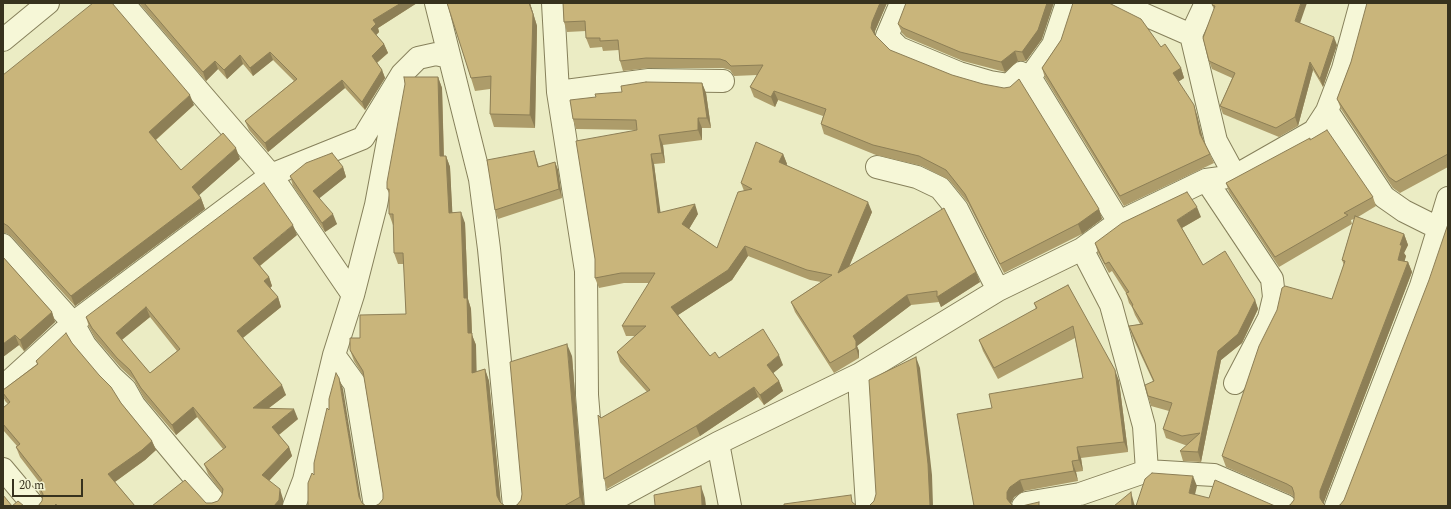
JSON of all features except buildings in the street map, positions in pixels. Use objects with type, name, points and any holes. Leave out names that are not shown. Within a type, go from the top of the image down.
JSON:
[{"type":"street","points":[[3,40],[48,3]]},
{"type":"street","points":[[123,3],[271,175],[353,295]]},
{"type":"street","points":[[436,3],[480,180],[489,249],[514,506]]},
{"type":"street","points":[[553,3],[558,92],[586,271],[587,395],[596,506]]},
{"type":"street","points":[[901,3],[887,36],[899,48],[959,73],[990,82],[1009,85],[1021,73],[1030,77],[1119,222]]},
{"type":"street","points":[[1030,77],[1053,45],[1067,3]]},
{"type":"street","points":[[1118,3],[1191,35]]},
{"type":"street","points":[[1206,3],[1191,35],[1216,141],[1235,176]]},
{"type":"street","points":[[602,506],[718,443],[860,374],[998,290],[1082,249],[1119,222],[1206,180],[1235,176],[1314,131],[1327,111],[1343,69],[1361,3]]},
{"type":"street","points":[[3,386],[73,323],[271,175],[363,138],[402,74],[418,58],[436,54],[449,57]]},
{"type":"street","points":[[294,506],[304,480],[334,355],[353,295],[376,205],[387,139],[402,74]]},
{"type":"street","points":[[558,92],[649,80],[723,81]]},
{"type":"street","points":[[1327,111],[1384,197],[1404,212],[1438,228]]},
{"type":"street","points":[[877,167],[917,177],[940,188],[957,209],[998,290]]},
{"type":"street","points":[[1206,180],[1272,279],[1274,297],[1269,318],[1235,383]]},
{"type":"street","points":[[1336,506],[1421,286],[1448,198]]},
{"type":"street","points":[[3,245],[73,323],[85,345],[112,377],[125,389],[134,404],[214,501]]},
{"type":"street","points":[[1082,249],[1111,305],[1144,426],[1147,471]]},
{"type":"street","points":[[334,355],[345,367],[355,384],[375,506]]},
{"type":"street","points":[[860,374],[867,506]]},
{"type":"street","points":[[718,443],[730,506]]},
{"type":"street","points":[[3,469],[34,506]]},
{"type":"street","points":[[1023,506],[1026,503],[1082,500],[1147,471],[1214,475],[1286,506]]}]
